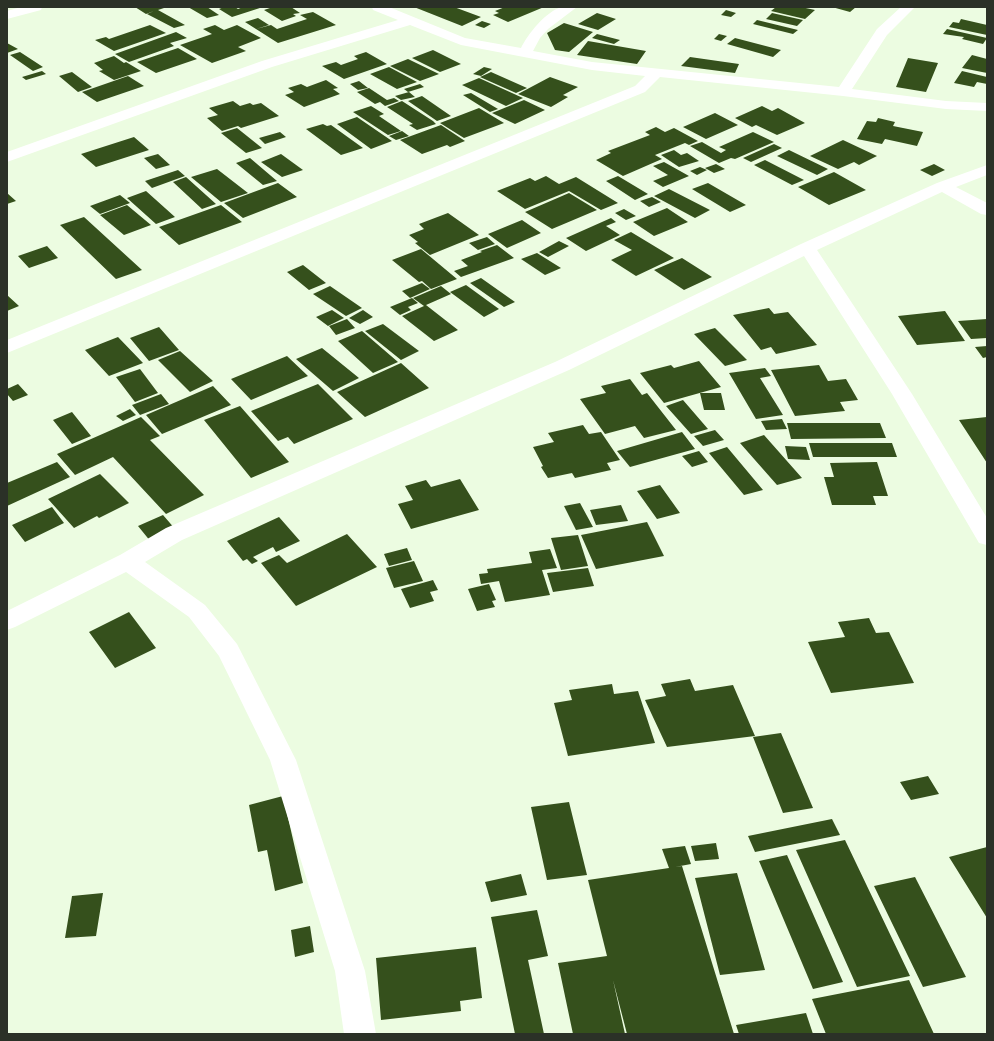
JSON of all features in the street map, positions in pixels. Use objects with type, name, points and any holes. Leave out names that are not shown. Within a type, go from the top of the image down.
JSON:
[{"type":"street","points":[[7,15],[36,7]]},
{"type":"street","points":[[378,7],[408,21],[461,41],[592,66],[844,92],[946,105],[987,107]]},
{"type":"street","points":[[525,54],[532,37],[553,16],[571,7]]},
{"type":"street","points":[[844,92],[882,32],[909,7]]},
{"type":"street","points":[[7,157],[267,64],[408,21]]},
{"type":"street","points":[[7,347],[640,89],[656,73]]},
{"type":"street","points":[[7,621],[128,561],[174,534],[562,366],[807,248],[943,186],[987,170]]},
{"type":"street","points":[[943,186],[987,210]]},
{"type":"street","points":[[807,248],[902,394],[987,537]]},
{"type":"street","points":[[128,561],[198,611],[228,651],[283,760],[350,970],[360,1034]]},
{"type":"building","points":[[135,7],[167,7],[158,10],[185,25],[174,28],[147,14],[154,11],[146,14]]},
{"type":"building","points":[[188,7],[207,7],[219,15],[207,18]]},
{"type":"building","points":[[224,7],[235,7],[238,9],[243,7],[263,7],[232,17],[219,9]]},
{"type":"building","points":[[273,7],[291,7],[300,13],[293,14],[296,16],[282,21],[264,10]]},
{"type":"building","points":[[414,7],[454,7],[481,17],[462,26]]},
{"type":"building","points":[[505,7],[544,7],[508,22],[493,15],[499,13],[495,11]]},
{"type":"building","points":[[776,7],[801,7],[815,10],[805,19],[771,11]]},
{"type":"building","points":[[832,7],[856,7],[850,12]]},
{"type":"building","points":[[726,10],[736,13],[731,17],[721,15]]},
{"type":"building","points":[[313,12],[336,25],[278,43],[256,29],[271,25],[277,29],[307,19],[300,15]]},
{"type":"building","points":[[597,13],[616,19],[598,30],[578,24]]},
{"type":"building","points":[[772,13],[803,20],[797,26],[766,19]]},
{"type":"building","points":[[258,18],[269,25],[256,29],[245,22]]},
{"type":"building","points":[[961,19],[987,25],[987,35],[949,27],[953,22],[959,23]]},
{"type":"building","points":[[757,20],[798,30],[793,34],[753,24]]},
{"type":"building","points":[[482,21],[491,24],[484,28],[475,25]]},
{"type":"building","points":[[564,23],[593,32],[569,52],[555,50],[547,33]]},
{"type":"building","points":[[150,25],[166,33],[114,51],[95,40],[106,37],[109,39]]},
{"type":"building","points":[[215,25],[224,30],[237,25],[261,38],[238,47],[246,51],[212,63],[180,45],[212,34],[203,29]]},
{"type":"building","points":[[947,29],[987,38],[983,44],[962,39],[964,37],[943,34]]},
{"type":"building","points":[[176,32],[187,38],[170,43],[174,46],[129,62],[115,54]]},
{"type":"building","points":[[597,34],[620,40],[614,44],[592,38]]},
{"type":"building","points":[[719,34],[727,36],[721,41],[714,39]]},
{"type":"building","points":[[735,38],[781,50],[773,57],[727,44]]},
{"type":"building","points":[[588,41],[646,51],[637,64],[577,55]]},
{"type":"building","points":[[7,43],[18,49],[7,53]]},
{"type":"building","points":[[178,48],[197,59],[156,73],[137,62]]},
{"type":"building","points":[[433,50],[461,64],[440,72],[412,58]]},
{"type":"building","points":[[20,52],[43,67],[33,71],[10,55]]},
{"type":"building","points":[[366,52],[387,64],[344,79],[322,66],[336,62],[341,65],[358,59],[354,56]]},
{"type":"building","points":[[972,55],[987,59],[987,73],[962,68]]},
{"type":"building","points":[[114,56],[124,63],[126,62],[141,71],[114,80],[99,71],[103,70],[94,63]]},
{"type":"building","points":[[690,57],[739,64],[735,73],[681,66]]},
{"type":"building","points":[[908,58],[938,63],[926,92],[896,87]]},
{"type":"building","points":[[408,59],[439,74],[420,81],[390,66]]},
{"type":"building","points":[[389,67],[417,82],[397,89],[370,74]]},
{"type":"building","points":[[484,67],[492,69],[481,76],[473,74]]},
{"type":"building","points":[[42,71],[46,74],[26,80],[22,77]]},
{"type":"building","points":[[962,71],[987,77],[987,84],[977,82],[974,87],[954,83]]},
{"type":"building","points":[[72,72],[92,87],[78,92],[59,76]]},
{"type":"building","points":[[491,72],[527,88],[516,93],[480,77]]},
{"type":"building","points":[[128,76],[144,86],[97,102],[82,92]]},
{"type":"building","points":[[550,77],[578,87],[563,95],[568,97],[551,107],[518,94]]},
{"type":"building","points":[[479,78],[523,98],[506,106],[462,85]]},
{"type":"building","points":[[326,80],[338,88],[333,89],[340,94],[304,107],[285,95],[294,92],[288,88],[301,84],[307,87]]},
{"type":"building","points":[[359,81],[368,88],[358,90],[350,84]]},
{"type":"building","points":[[420,84],[424,87],[408,92],[404,89]]},
{"type":"building","points":[[369,88],[387,100],[394,98],[399,101],[385,106],[380,102],[375,104],[357,92]]},
{"type":"building","points":[[409,92],[415,97],[401,100],[395,96]]},
{"type":"building","points":[[471,93],[498,109],[490,112],[463,95]]},
{"type":"building","points":[[422,96],[451,116],[437,121],[408,101]]},
{"type":"building","points":[[524,100],[545,110],[515,124],[492,113]]},
{"type":"building","points":[[233,101],[240,106],[250,103],[253,105],[261,103],[279,116],[241,128],[238,126],[222,131],[207,118],[218,115],[209,108]]},
{"type":"building","points":[[402,101],[436,124],[417,130],[409,125],[413,124],[387,107]]},
{"type":"building","points":[[371,106],[384,114],[379,116],[401,131],[388,135],[353,112]]},
{"type":"building","points":[[762,106],[772,111],[778,108],[805,123],[777,135],[756,125],[752,127],[735,118]]},
{"type":"building","points":[[479,108],[504,123],[464,138],[440,123]]},
{"type":"building","points":[[715,113],[738,125],[706,139],[683,127]]},
{"type":"building","points":[[357,117],[392,141],[371,149],[337,124]]},
{"type":"building","points":[[878,118],[895,122],[893,126],[923,132],[917,146],[885,139],[882,144],[857,139],[867,121],[876,122]]},
{"type":"building","points":[[323,124],[327,126],[331,125],[363,148],[341,155],[306,129]]},
{"type":"building","points":[[441,125],[465,141],[450,147],[447,145],[422,154],[400,140]]},
{"type":"building","points":[[656,127],[665,132],[674,128],[698,141],[689,145],[685,143],[655,155],[662,159],[623,176],[596,160],[611,153],[608,151],[650,135],[645,132]]},
{"type":"building","points":[[237,128],[262,148],[246,153],[221,133]]},
{"type":"building","points":[[402,131],[409,136],[396,140],[389,136]]},
{"type":"building","points":[[280,132],[286,137],[265,144],[259,138]]},
{"type":"building","points":[[753,132],[774,142],[735,159],[731,158],[719,163],[690,146],[702,142],[721,153],[726,150],[719,147]]},
{"type":"building","points":[[134,137],[149,150],[96,167],[81,154]]},
{"type":"building","points":[[843,140],[877,156],[859,165],[854,162],[838,169],[810,156]]},
{"type":"building","points":[[774,144],[782,148],[751,162],[743,158]]},
{"type":"building","points":[[674,150],[681,155],[687,153],[699,161],[679,167],[661,155]]},
{"type":"building","points":[[789,150],[828,169],[817,175],[777,156]]},
{"type":"building","points":[[158,154],[170,165],[156,169],[144,158]]},
{"type":"building","points":[[281,154],[303,170],[282,177],[261,162]]},
{"type":"building","points":[[250,158],[277,181],[263,185],[236,163]]},
{"type":"building","points":[[765,160],[804,180],[792,185],[754,165]]},
{"type":"building","points":[[664,162],[689,176],[663,187],[653,181],[668,175],[653,166]]},
{"type":"building","points":[[716,164],[725,169],[714,173],[705,168]]},
{"type":"building","points":[[934,164],[945,170],[932,176],[920,170]]},
{"type":"building","points":[[700,167],[707,170],[697,175],[690,171]]},
{"type":"building","points":[[217,169],[248,193],[221,202],[191,177]]},
{"type":"building","points":[[178,170],[185,176],[152,188],[145,181]]},
{"type":"building","points":[[834,172],[866,190],[829,205],[798,187]]},
{"type":"building","points":[[546,176],[559,184],[576,177],[618,203],[601,210],[569,191],[525,209],[497,191],[530,178],[535,181]]},
{"type":"building","points":[[618,176],[648,194],[635,200],[606,181]]},
{"type":"building","points":[[186,177],[216,204],[202,209],[173,182]]},
{"type":"building","points":[[278,183],[297,197],[243,218],[224,203]]},
{"type":"building","points":[[708,183],[746,205],[730,212],[692,189]]},
{"type":"building","points":[[669,189],[710,210],[695,218],[654,196]]},
{"type":"building","points":[[146,191],[175,217],[156,224],[127,198]]},
{"type":"building","points":[[7,193],[16,201],[7,204]]},
{"type":"building","points":[[569,193],[597,210],[552,229],[525,212]]},
{"type":"building","points":[[120,195],[130,203],[100,214],[90,206]]},
{"type":"building","points":[[652,197],[661,202],[649,207],[640,201]]},
{"type":"building","points":[[127,205],[151,225],[124,235],[100,215]]},
{"type":"building","points":[[221,205],[242,222],[179,245],[159,227]]},
{"type":"building","points":[[667,208],[688,222],[654,236],[633,222]]},
{"type":"building","points":[[624,209],[636,216],[626,220],[615,213]]},
{"type":"building","points":[[448,213],[479,235],[430,255],[415,243],[418,242],[409,235],[424,229],[419,224]]},
{"type":"building","points":[[84,217],[142,270],[116,279],[60,225]]},
{"type":"building","points":[[611,218],[616,222],[606,226],[620,235],[586,251],[566,238]]},
{"type":"building","points":[[522,220],[541,233],[507,248],[488,234]]},
{"type":"building","points":[[631,232],[674,258],[636,276],[611,260],[632,250],[614,240]]},
{"type":"building","points":[[487,237],[495,244],[478,250],[469,243]]},
{"type":"building","points":[[559,241],[569,246],[548,257],[539,252]]},
{"type":"building","points":[[497,245],[514,258],[461,277],[454,271],[468,266],[461,260]]},
{"type":"building","points":[[47,246],[58,258],[29,268],[18,256]]},
{"type":"building","points":[[421,249],[457,279],[431,289],[422,281],[419,282],[392,260]]},
{"type":"building","points":[[537,253],[561,268],[545,275],[521,259]]},
{"type":"building","points":[[682,258],[712,277],[684,290],[654,270]]},
{"type":"building","points":[[303,265],[326,283],[309,290],[287,272]]},
{"type":"building","points":[[481,278],[515,302],[504,307],[470,283]]},
{"type":"building","points":[[422,283],[430,289],[410,298],[402,291]]},
{"type":"building","points":[[466,285],[499,309],[484,317],[450,292]]},
{"type":"building","points":[[330,286],[362,308],[346,316],[313,294]]},
{"type":"building","points":[[441,286],[451,294],[426,305],[458,330],[434,341],[402,316],[424,306],[413,298]]},
{"type":"building","points":[[7,295],[19,306],[7,311]]},
{"type":"building","points":[[412,298],[418,303],[408,307],[411,310],[400,315],[390,307]]},
{"type":"building","points":[[769,308],[774,314],[788,312],[817,345],[776,354],[771,347],[761,350],[733,315]]},
{"type":"building","points":[[332,310],[344,318],[328,326],[316,317]]},
{"type":"building","points":[[363,310],[373,317],[360,324],[349,318]]},
{"type":"building","points":[[945,311],[965,341],[917,345],[898,316]]},
{"type":"building","points":[[347,319],[355,328],[336,335],[329,326]]},
{"type":"building","points":[[987,319],[987,338],[971,339],[958,321]]},
{"type":"building","points":[[383,324],[419,351],[401,360],[365,331]]},
{"type":"building","points":[[159,327],[179,350],[149,361],[130,338]]},
{"type":"building","points":[[715,328],[747,360],[725,366],[694,334]]},
{"type":"building","points":[[362,331],[398,362],[373,373],[338,341]]},
{"type":"building","points":[[118,337],[143,363],[109,376],[85,350]]},
{"type":"building","points":[[987,346],[987,357],[983,358],[975,347]]},
{"type":"building","points":[[322,348],[359,378],[333,391],[296,359]]},
{"type":"building","points":[[180,351],[213,381],[190,392],[158,360]]},
{"type":"building","points":[[287,356],[308,376],[251,400],[231,379]]},
{"type":"building","points":[[699,361],[721,387],[664,403],[640,373],[671,365],[674,368]]},
{"type":"building","points":[[401,363],[429,388],[365,417],[337,392]]},
{"type":"building","points":[[819,365],[828,381],[846,379],[858,400],[840,402],[845,411],[795,416],[771,370]]},
{"type":"building","points":[[765,368],[771,376],[760,378],[783,415],[756,419],[729,373]]},
{"type":"building","points":[[140,369],[158,393],[135,402],[116,377]]},
{"type":"building","points":[[630,379],[642,395],[647,393],[676,430],[644,438],[635,426],[605,434],[580,399],[606,393],[601,386]]},
{"type":"building","points":[[18,384],[28,395],[13,401],[7,394],[7,389]]},
{"type":"building","points":[[318,384],[353,419],[294,444],[288,437],[278,441],[251,411]]},
{"type":"building","points":[[213,386],[231,405],[162,434],[146,415]]},
{"type":"building","points":[[700,393],[721,393],[725,410],[704,410]]},
{"type":"building","points":[[161,394],[169,404],[140,415],[132,405]]},
{"type":"building","points":[[683,400],[708,429],[691,434],[666,406]]},
{"type":"building","points":[[240,406],[289,462],[251,478],[204,420]]},
{"type":"building","points":[[130,409],[136,415],[123,421],[116,416]]},
{"type":"building","points":[[72,412],[91,436],[72,444],[53,420]]},
{"type":"building","points":[[141,417],[160,436],[150,440],[204,495],[166,514],[113,457],[75,475],[57,454]]},
{"type":"building","points":[[987,417],[987,463],[959,420]]},
{"type":"building","points":[[782,419],[787,429],[766,430],[761,421]]},
{"type":"building","points":[[787,423],[880,423],[886,438],[791,439]]},
{"type":"building","points":[[583,425],[589,434],[601,432],[620,460],[607,463],[611,470],[575,478],[572,473],[548,478],[541,467],[543,466],[533,447],[554,442],[548,433]]},
{"type":"building","points":[[715,430],[724,440],[703,446],[694,436]]},
{"type":"building","points":[[682,432],[695,449],[630,467],[617,451]]},
{"type":"building","points":[[764,435],[802,478],[777,485],[740,443]]},
{"type":"building","points":[[809,443],[892,443],[897,457],[813,457]]},
{"type":"building","points":[[785,446],[806,447],[810,460],[788,459]]},
{"type":"building","points":[[727,447],[763,490],[744,495],[709,453]]},
{"type":"building","points":[[699,451],[708,462],[692,467],[682,456]]},
{"type":"building","points":[[57,462],[70,477],[7,506],[7,483]]},
{"type":"building","points":[[877,462],[888,496],[873,496],[876,505],[832,505],[824,477],[834,477],[830,463]]},
{"type":"building","points":[[100,474],[129,503],[99,518],[97,516],[74,528],[48,499]]},
{"type":"building","points":[[460,479],[479,510],[411,529],[398,504],[413,500],[405,486],[426,480],[431,487]]},
{"type":"building","points":[[660,485],[680,513],[657,519],[637,491]]},
{"type":"building","points":[[580,503],[593,527],[576,530],[564,506]]},
{"type":"building","points":[[621,505],[628,521],[596,525],[590,510]]},
{"type":"building","points":[[52,507],[64,523],[25,542],[12,525]]},
{"type":"building","points":[[163,515],[176,530],[151,542],[138,526]]},
{"type":"building","points":[[279,517],[300,541],[276,552],[273,547],[253,557],[258,561],[252,564],[247,559],[243,561],[227,541]]},
{"type":"building","points":[[647,522],[664,556],[596,569],[581,535]]},
{"type":"building","points":[[347,534],[377,567],[296,606],[261,563],[279,555],[287,563]]},
{"type":"building","points":[[578,535],[588,566],[561,570],[551,538]]},
{"type":"building","points":[[407,548],[412,560],[389,566],[384,554]]},
{"type":"building","points":[[550,549],[557,568],[542,570],[550,595],[505,602],[499,581],[481,584],[479,574],[488,573],[487,569],[532,563],[529,552]]},
{"type":"building","points":[[414,561],[423,581],[394,588],[386,568]]},
{"type":"building","points":[[588,568],[594,586],[553,592],[547,573]]},
{"type":"building","points":[[433,580],[438,590],[430,592],[434,601],[410,608],[401,589]]},
{"type":"building","points":[[489,584],[496,600],[492,601],[495,607],[477,611],[468,589]]},
{"type":"building","points":[[129,612],[156,648],[115,668],[89,632]]},
{"type":"building","points":[[869,618],[876,633],[889,632],[914,683],[831,693],[808,642],[845,637],[838,622]]},
{"type":"building","points":[[690,679],[695,691],[733,685],[755,736],[667,747],[645,700],[666,696],[661,684]]},
{"type":"building","points":[[612,684],[614,694],[638,691],[655,743],[568,756],[554,703],[572,700],[569,690]]},
{"type":"building","points":[[781,733],[813,808],[783,813],[753,737]]},
{"type":"building","points":[[928,776],[939,794],[911,800],[900,782]]},
{"type":"building","points":[[283,796],[303,883],[275,891],[267,850],[258,852],[249,805]]},
{"type":"building","points":[[569,802],[587,875],[547,880],[531,807]]},
{"type":"building","points":[[832,819],[840,835],[755,852],[748,836]]},
{"type":"building","points":[[845,840],[910,976],[857,987],[796,850]]},
{"type":"building","points":[[716,843],[719,859],[695,861],[691,846]]},
{"type":"building","points":[[685,846],[691,864],[675,867],[682,866],[734,1034],[627,1034],[613,980],[625,1034],[573,1034],[558,963],[607,956],[588,880],[669,868],[662,849]]},
{"type":"building","points":[[987,847],[987,918],[949,857]]},
{"type":"building","points":[[787,855],[843,982],[813,989],[759,861]]},
{"type":"building","points":[[737,873],[765,970],[720,975],[695,878]]},
{"type":"building","points":[[521,874],[527,895],[491,902],[485,882]]},
{"type":"building","points":[[915,877],[966,977],[923,987],[874,886]]},
{"type":"building","points":[[103,893],[96,936],[65,938],[72,896]]},
{"type":"building","points":[[537,910],[548,956],[528,960],[544,1034],[515,1034],[491,917]]},
{"type":"building","points":[[310,926],[314,952],[295,957],[291,930]]},
{"type":"building","points":[[476,947],[482,998],[460,1001],[461,1011],[381,1020],[376,958]]},
{"type":"building","points":[[909,980],[934,1034],[826,1034],[812,999]]},
{"type":"building","points":[[806,1013],[813,1034],[739,1034],[736,1025]]}]
